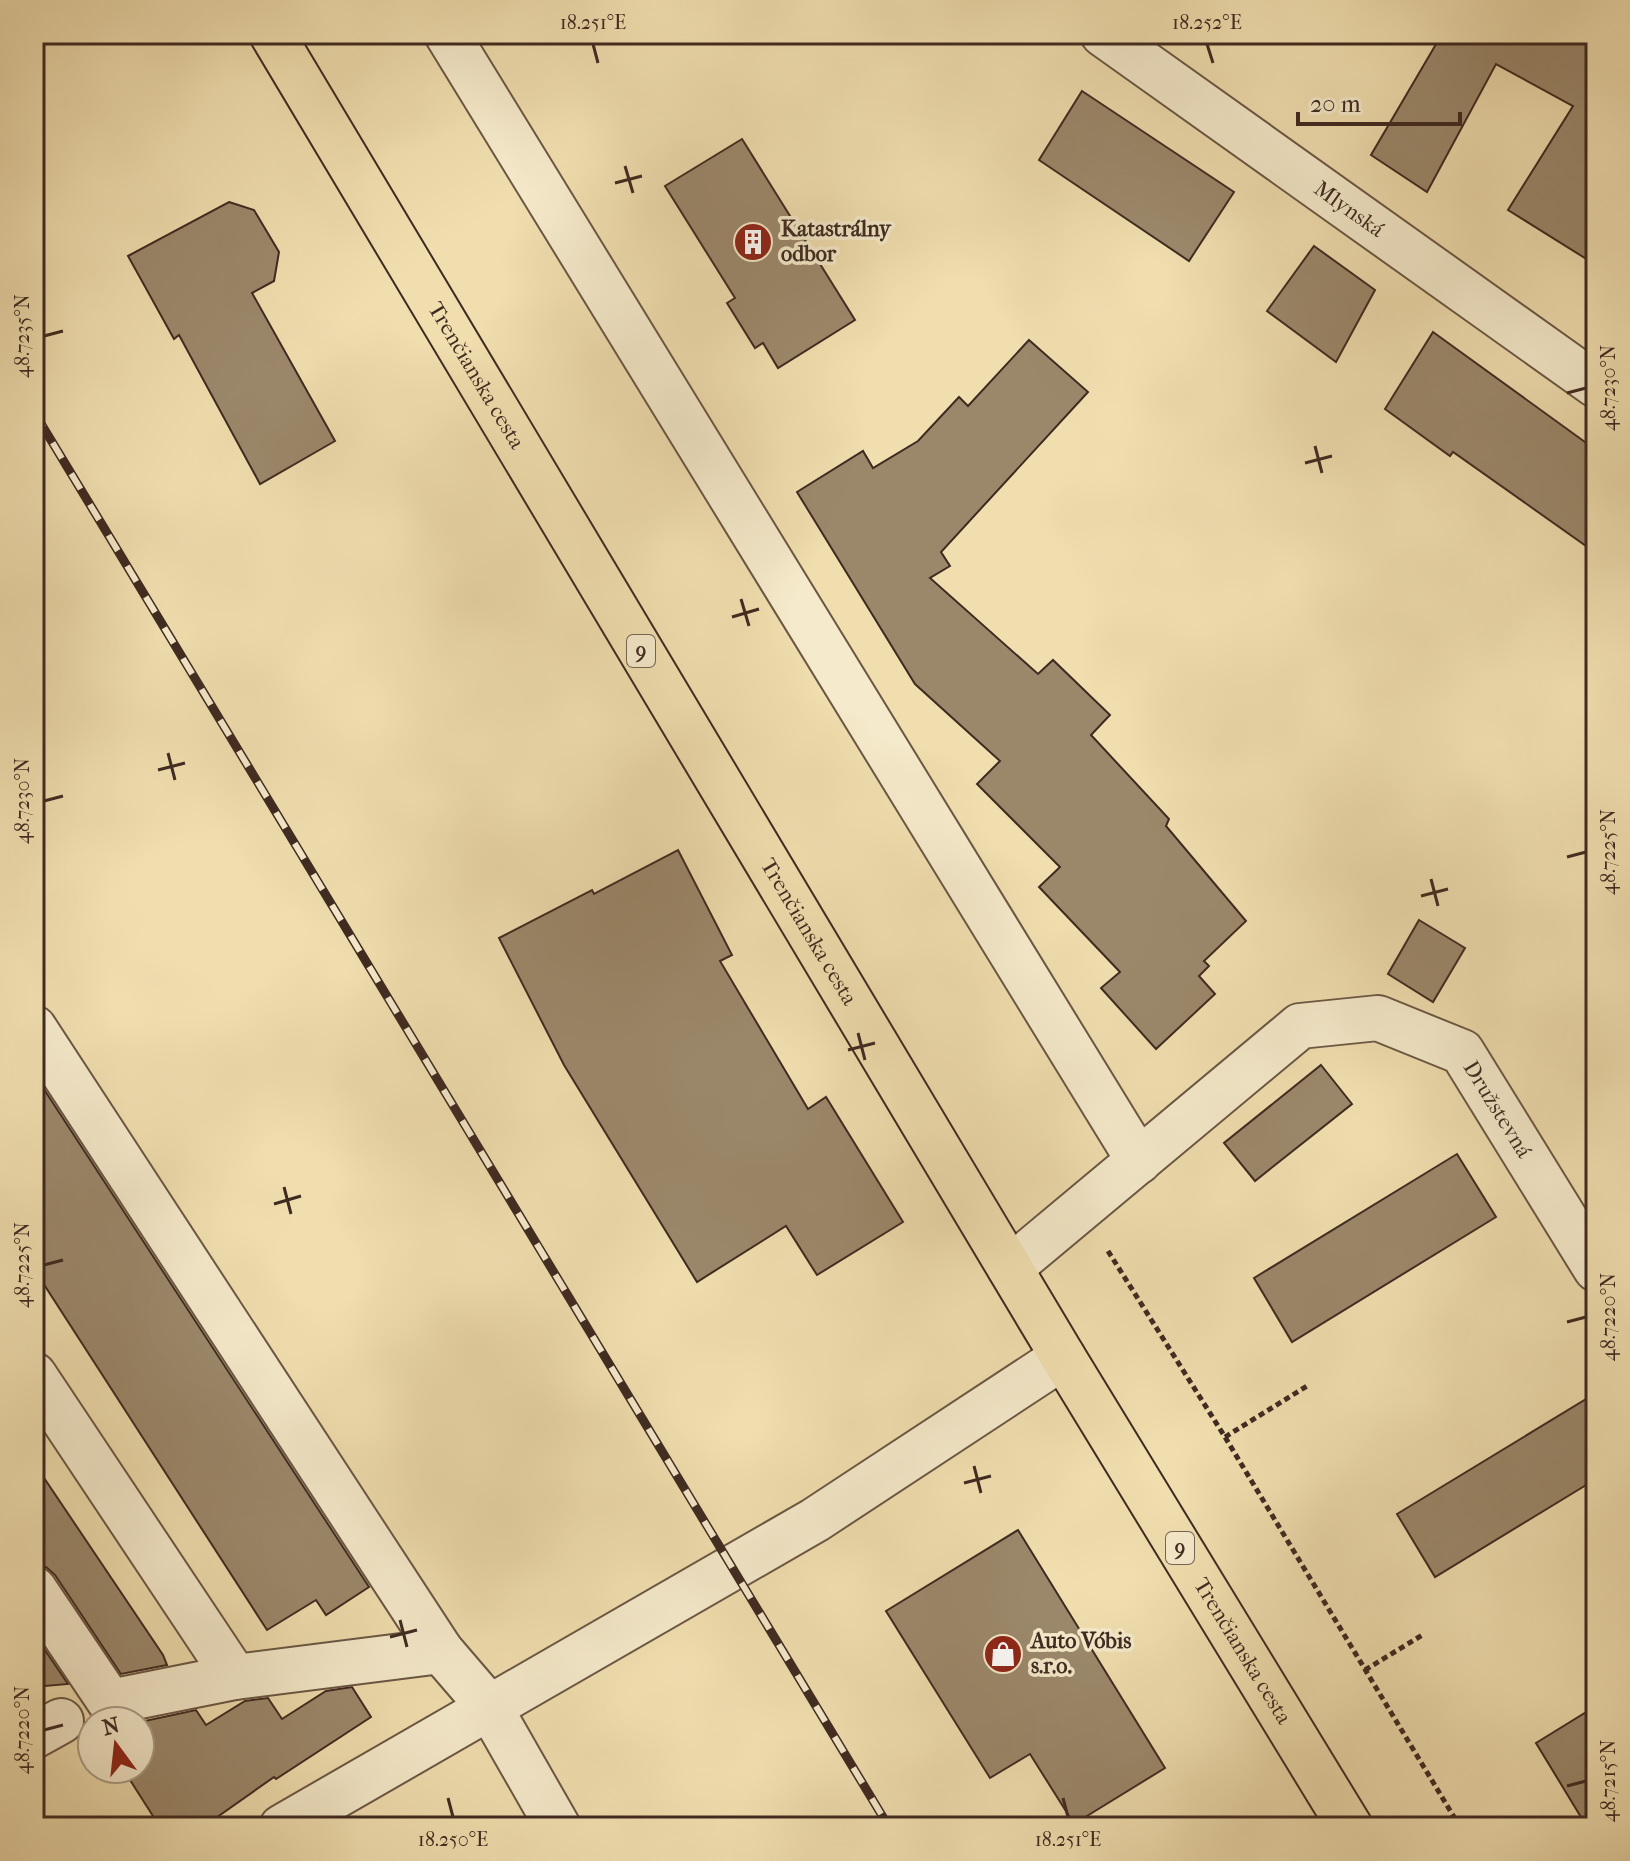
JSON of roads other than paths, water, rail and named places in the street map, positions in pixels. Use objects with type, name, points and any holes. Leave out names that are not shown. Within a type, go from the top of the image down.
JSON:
[{"type":"main road","name":"Trenčianska cesta","points":[[272,34],[1063,1357],[1350,1827]]},
{"type":"street","points":[[447,34],[1139,1161],[1010,1268]]},
{"type":"street","name":"Mlynská","points":[[1103,34],[1596,385]]},
{"type":"street","name":"Družstevná","points":[[1139,1161],[1300,1026],[1378,1018],[1462,1052],[1596,1269]]},
{"type":"street","points":[[34,1028],[441,1651],[490,1708],[558,1827]]},
{"type":"street","points":[[309,1820],[490,1708],[815,1520],[1063,1357]]},
{"type":"street","points":[[34,1375],[235,1677]]},
{"type":"street","points":[[34,1589],[110,1702],[235,1677],[441,1651]]},
{"type":"railway","points":[[34,412],[889,1827]]},
{"type":"place","name":"Katastrálny odbor","points":[[753,242]]},
{"type":"place","name":"Auto Vóbis s.r.o.","points":[[1003,1654]]}]
